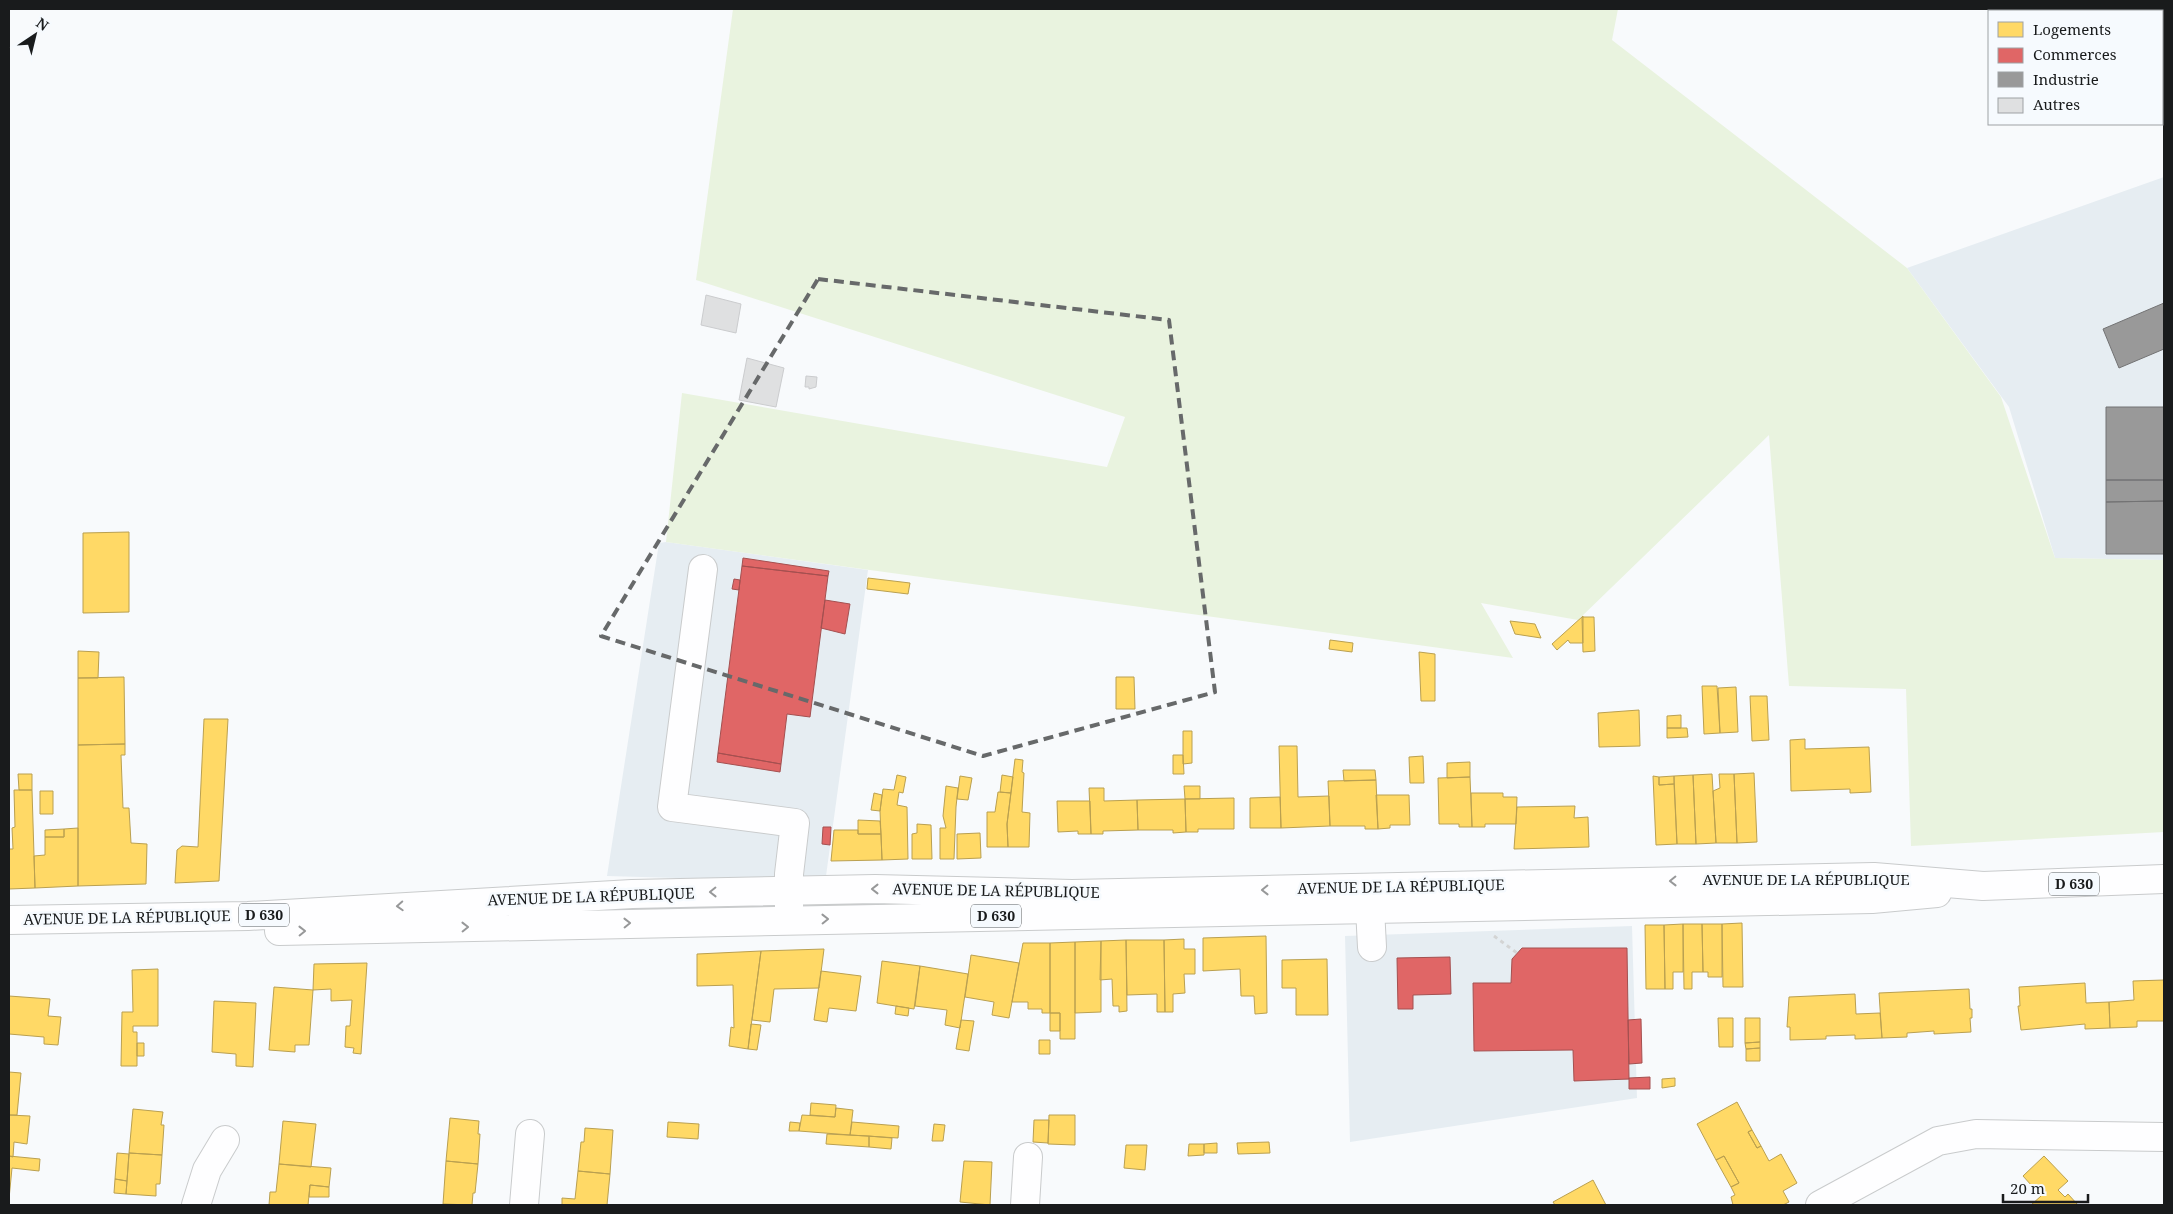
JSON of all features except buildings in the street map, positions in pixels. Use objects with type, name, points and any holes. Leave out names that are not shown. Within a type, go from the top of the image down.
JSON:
[{"type":"main road","points":[[703,569],[672,806],[795,823],[790,857],[789,920]]},
{"type":"main road","name":"AVENUE DE LA RÉPUBLIQUE","points":[[9,939],[789,920],[1370,899],[1874,877],[1983,886],[2164,879]]},
{"type":"main road","name":"AVENUE DE LA RÉPUBLIQUE","points":[[9,920],[248,916],[600,894],[875,889],[1370,899]]},
{"type":"main road","points":[[1370,899],[1372,947]]},
{"type":"main road","points":[[524,1205],[530,1134]]},
{"type":"main road","points":[[1820,1205],[1924,1147],[1951,1137],[1976,1134],[2164,1137]]},
{"type":"main road","points":[[196,1205],[207,1170],[225,1140]]},
{"type":"main road","points":[[1025,1205],[1028,1157]]},
{"type":"path","points":[[1496,937],[1517,953]]},
{"type":"highlighted area","points":[[818,279],[1169,320],[1215,692],[983,756],[601,636]]},
{"type":"shaded area","points":[[2164,177],[2164,560],[2055,558],[2009,407],[1907,268]]},
{"type":"shaded area","points":[[666,542],[868,570],[826,876],[778,881],[607,876],[659,543]]},
{"type":"shaded area","points":[[1632,926],[1637,1098],[1350,1142],[1345,936]]},
{"type":"green space","points":[[733,9],[1618,9],[1612,40],[1907,268],[2001,397],[2055,558],[2164,560],[2164,832],[1911,846],[1906,689],[1789,686],[1769,435],[1578,620],[1481,603],[1513,658],[666,542],[682,393],[1107,467],[1125,417],[696,280]]}]
